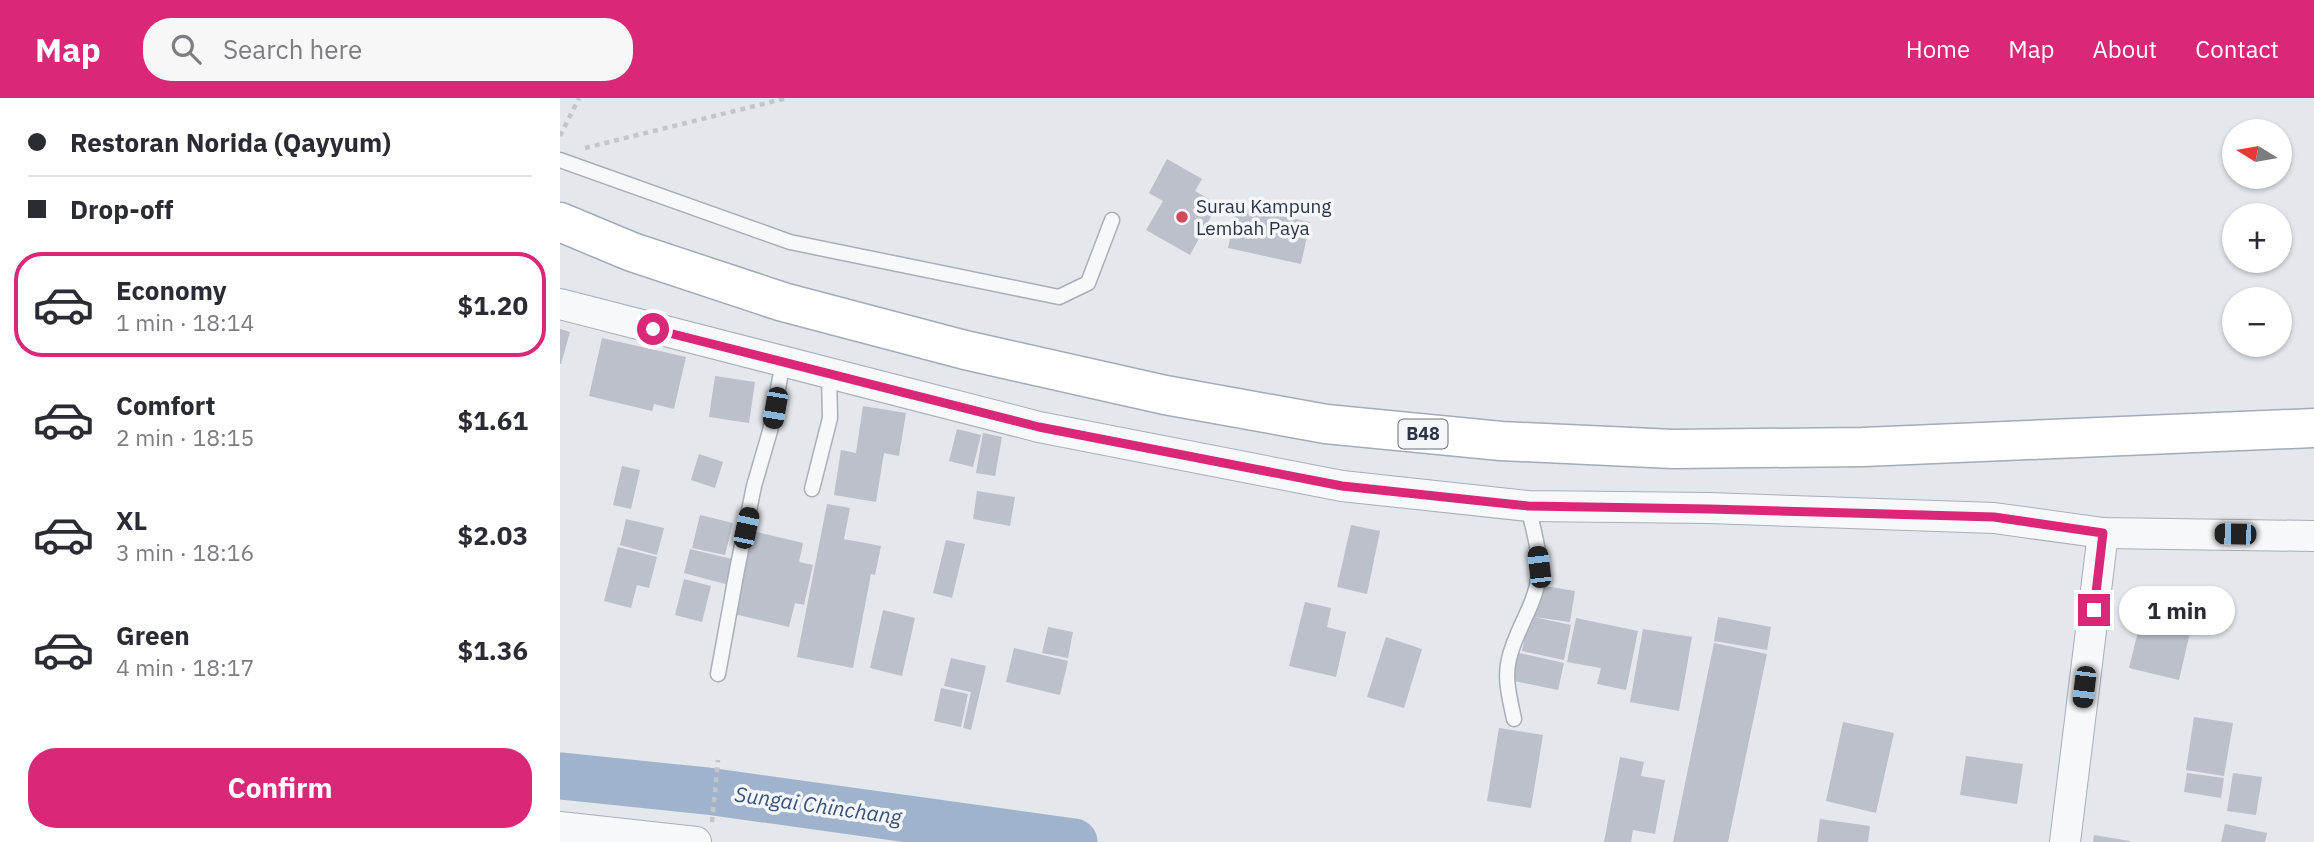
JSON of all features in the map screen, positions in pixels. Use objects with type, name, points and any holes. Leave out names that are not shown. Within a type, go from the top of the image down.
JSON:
[{"type":"main road","name":"B48","points":[[560,222],[632,252],[796,306],[965,350],[1165,395],[1326,424],[1501,441],[1672,449],[1863,447],[2314,428]]},
{"type":"street","points":[[560,304],[1039,427],[1342,486],[1528,506],[1994,517],[2103,533],[2314,536]]},
{"type":"street","points":[[2065,842],[2103,533]]},
{"type":"street","points":[[560,827],[696,842]]},
{"type":"lane","points":[[560,160],[790,242],[1059,297],[1088,282],[1112,220]]},
{"type":"lane","points":[[718,674],[754,486],[770,431],[783,362]]},
{"type":"lane","points":[[812,489],[830,418],[829,374]]},
{"type":"lane","points":[[1514,719],[1507,682],[1509,657],[1532,602],[1539,567],[1528,506]]},
{"type":"path","points":[[560,135],[579,98]]},
{"type":"path","points":[[573,150],[787,98]]},
{"type":"path","points":[[713,810],[718,760]]},
{"type":"building","name":"Surau Kampung Lembah Paya","points":[[1167,159],[1202,179],[1195,191],[1218,204],[1190,255],[1146,230],[1163,201],[1149,193]]},
{"type":"building","points":[[1237,207],[1310,222],[1301,264],[1228,248]]},
{"type":"building","points":[[560,329],[570,332],[561,364],[560,364]]},
{"type":"building","points":[[602,338],[686,357],[674,409],[654,404],[652,411],[589,396]]},
{"type":"building","points":[[715,376],[755,382],[749,423],[709,417]]},
{"type":"building","points":[[863,406],[906,413],[899,456],[884,453],[876,502],[834,495],[841,450],[856,453]]},
{"type":"building","points":[[957,429],[981,435],[973,467],[949,461]]},
{"type":"building","points":[[983,433],[1002,437],[995,476],[976,473]]},
{"type":"building","points":[[699,454],[723,462],[715,488],[691,480]]},
{"type":"building","points":[[622,466],[640,470],[631,509],[613,505]]},
{"type":"building","points":[[977,491],[1015,497],[1010,526],[973,519]]},
{"type":"building","points":[[827,504],[850,508],[844,539],[881,546],[875,575],[871,574],[853,668],[797,657]]},
{"type":"building","points":[[700,515],[733,523],[725,555],[692,548]]},
{"type":"building","points":[[626,519],[664,528],[657,555],[620,545]]},
{"type":"building","points":[[1351,525],[1380,531],[1367,594],[1337,587]]},
{"type":"building","points":[[753,531],[803,543],[799,562],[813,565],[804,605],[795,603],[789,627],[734,614]]},
{"type":"building","points":[[946,540],[965,544],[952,598],[933,593]]},
{"type":"building","points":[[618,547],[657,557],[649,588],[637,585],[631,608],[604,601]]},
{"type":"building","points":[[690,549],[736,560],[729,585],[684,573]]},
{"type":"building","points":[[684,579],[711,586],[702,622],[675,615]]},
{"type":"building","points":[[1539,585],[1575,591],[1570,622],[1534,617]]},
{"type":"building","points":[[2168,600],[2196,606],[2179,680],[2129,668],[2141,619],[2163,624]]},
{"type":"building","points":[[1305,602],[1331,608],[1327,627],[1346,632],[1336,677],[1289,666]]},
{"type":"building","points":[[883,610],[915,618],[902,676],[870,668]]},
{"type":"building","points":[[1529,616],[1571,625],[1564,660],[1522,651]]},
{"type":"building","points":[[1718,617],[1771,627],[1767,650],[1714,641]]},
{"type":"building","points":[[1576,618],[1638,631],[1626,690],[1597,684],[1601,668],[1567,662]]},
{"type":"building","points":[[1048,627],[1073,632],[1068,658],[1042,653]]},
{"type":"building","points":[[1643,629],[1692,637],[1679,711],[1630,702]]},
{"type":"building","points":[[1386,637],[1422,649],[1404,708],[1367,697]]},
{"type":"building","points":[[1714,643],[1767,654],[1728,842],[1673,842]]},
{"type":"building","points":[[1014,648],[1068,661],[1060,695],[1006,682]]},
{"type":"building","points":[[1515,652],[1564,663],[1558,690],[1509,680]]},
{"type":"building","points":[[951,658],[986,666],[971,730],[963,728],[971,692],[944,686]]},
{"type":"building","points":[[941,688],[968,694],[961,727],[934,721]]},
{"type":"building","points":[[2194,717],[2233,723],[2224,776],[2186,770]]},
{"type":"building","points":[[1843,722],[1894,733],[1876,813],[1826,801]]},
{"type":"building","points":[[1499,728],[1543,735],[1531,808],[1487,801]]},
{"type":"building","points":[[1966,756],[2023,764],[2017,804],[1960,795]]},
{"type":"building","points":[[1620,757],[1644,762],[1641,776],[1665,780],[1655,834],[1633,830],[1631,842],[1604,842]]},
{"type":"building","points":[[2187,773],[2224,778],[2221,798],[2184,792]]},
{"type":"building","points":[[2233,773],[2262,777],[2256,815],[2227,811]]},
{"type":"building","points":[[1820,819],[1870,826],[1868,842],[1817,842]]},
{"type":"building","points":[[2225,824],[2267,833],[2265,842],[2221,842]]},
{"type":"building","points":[[2094,835],[2130,841],[2130,842],[2093,842]]},
{"type":"waterway","name":"Sungai Chinchang","points":[[560,776],[707,791],[1074,842]]},
{"type":"place","name":"Surau Kampung Lembah Paya","points":[[1182,217]]},
{"type":"route","points":[[653,329],[1039,427],[1342,486],[1528,506],[1994,517],[2103,533],[2094,610]]}]
